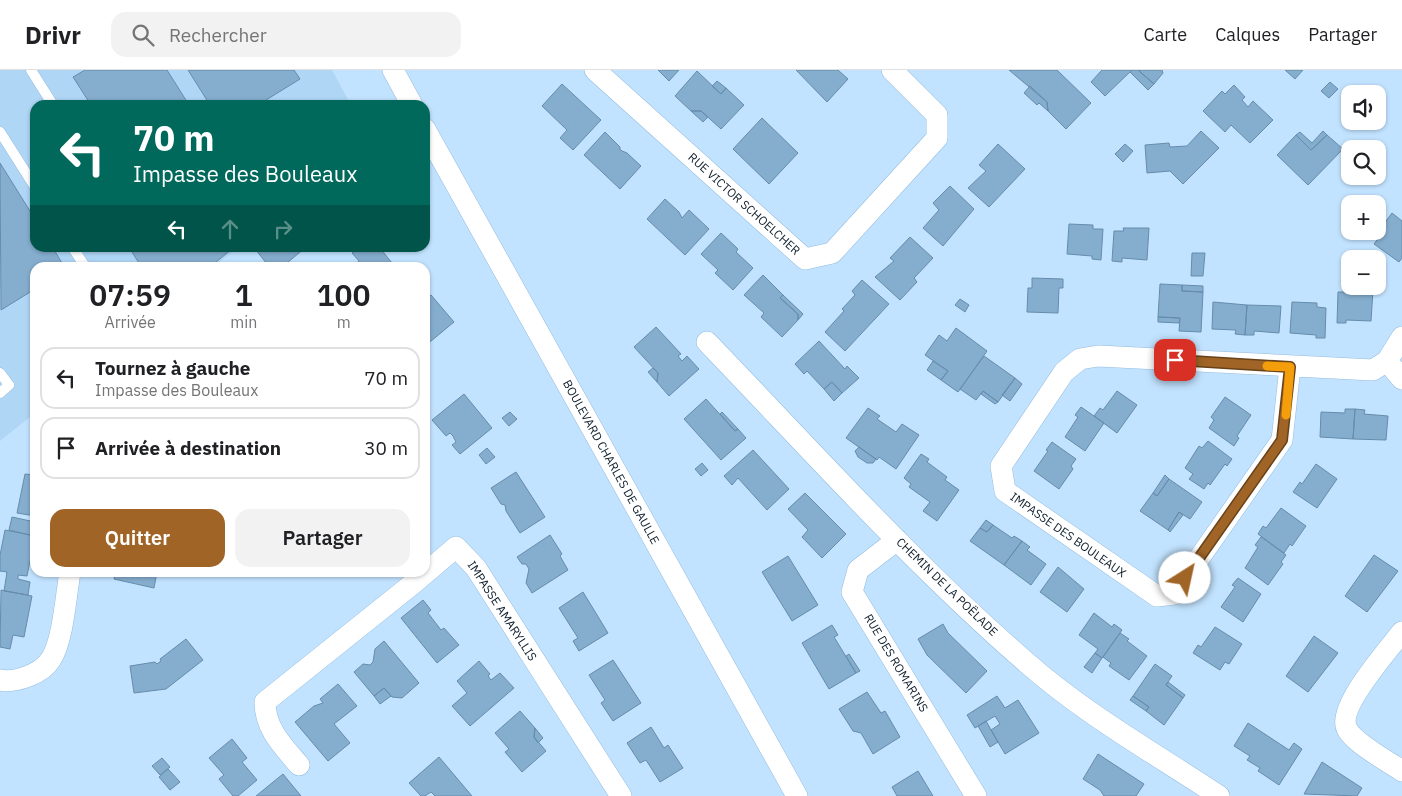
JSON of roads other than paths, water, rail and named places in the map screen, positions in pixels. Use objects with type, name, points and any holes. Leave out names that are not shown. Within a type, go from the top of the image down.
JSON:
[{"type":"street","points":[[392,70],[409,100]]},
{"type":"street","name":"RUE VICTOR SCHOELCHER","points":[[594,70],[805,259],[832,253],[936,138],[937,115],[892,70]]},
{"type":"street","name":"BOULEVARD CHARLES DE GAULLE","points":[[430,138],[797,796]]},
{"type":"street","points":[[1402,337],[1387,361],[1402,378]]},
{"type":"street","name":"CHEMIN DE LA POËLADE","points":[[707,342],[897,540],[1027,663],[1062,691],[1219,796]]},
{"type":"street","name":"IMPASSE DES BOULEAUX","points":[[1290,367],[1282,440],[1174,594],[1157,596],[1004,490],[1001,466],[1064,372],[1080,359],[1098,356],[1373,370],[1387,361]]},
{"type":"street","name":"RUE DES ROMARINS","points":[[897,540],[858,570],[852,592],[976,796]]},
{"type":"street","name":"IMPASSE AMARYLLIS","points":[[430,570],[456,547],[476,568],[621,796]]},
{"type":"street","points":[[0,680],[12,682],[28,677],[51,661],[58,644],[69,577]]},
{"type":"street","name":"IMPASSE AMARYLLIS","points":[[299,766],[271,730],[265,713],[265,702],[422,577]]},
{"type":"street","points":[[1402,632],[1353,698],[1346,714],[1346,728],[1353,737],[1402,771]]},
{"type":"lane","points":[[31,70],[50,100]]},
{"type":"lane","points":[[0,132],[30,179]]},
{"type":"lane","points":[[0,373],[9,385],[0,393]]}]
